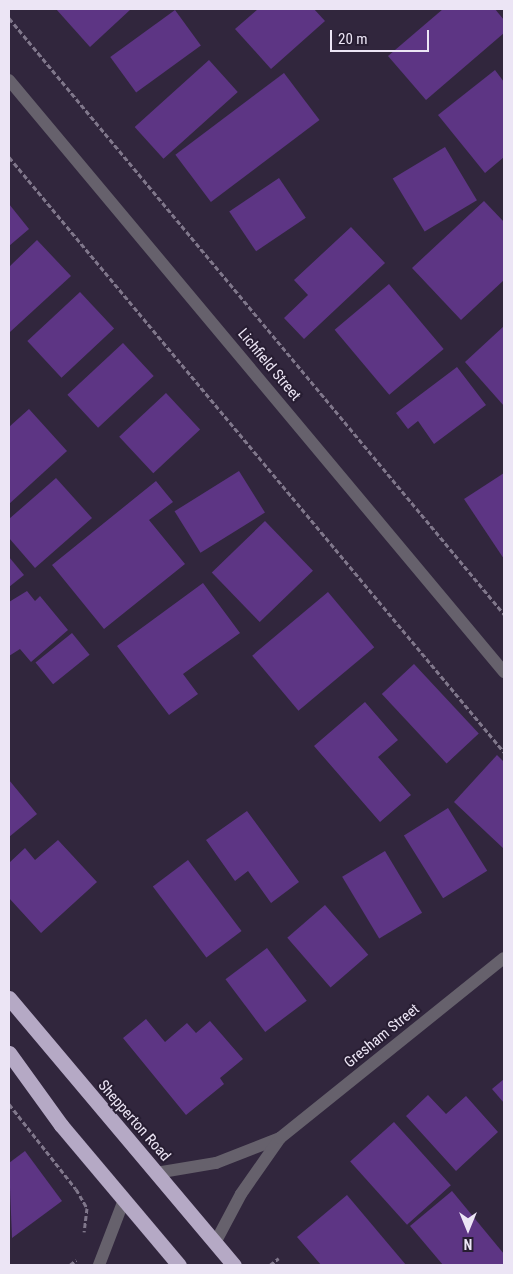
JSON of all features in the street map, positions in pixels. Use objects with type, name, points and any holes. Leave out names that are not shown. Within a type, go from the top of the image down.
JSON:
[{"type":"highway","name":"Shepperton Road","points":[[9,998],[234,1265]]},
{"type":"highway","points":[[9,1053],[124,1200],[179,1265]]},
{"type":"street","name":"Lichfield Street","points":[[9,80],[504,672]]},
{"type":"street","name":"Gresham Street","points":[[216,1243],[241,1194],[280,1138],[504,958]]},
{"type":"street","name":"Gresham Street","points":[[156,1173],[216,1163],[280,1138]]},
{"type":"street","points":[[99,1265],[124,1200]]},
{"type":"path","points":[[9,18],[504,614]]},
{"type":"path","points":[[9,157],[504,752]]},
{"type":"path","points":[[9,1104],[87,1208],[84,1236]]},
{"type":"path","points":[[70,1265],[82,1256]]},
{"type":"path","points":[[270,1265],[279,1258]]},
{"type":"building","points":[[56,9],[131,9],[90,47]]},
{"type":"building","points":[[258,9],[314,9],[325,21],[271,69],[235,29]]},
{"type":"building","points":[[443,9],[495,9],[504,20],[504,33],[426,100],[388,56]]},
{"type":"building","points":[[175,10],[201,46],[136,93],[110,57]]},
{"type":"building","points":[[209,60],[238,92],[163,159],[135,127]]},
{"type":"building","points":[[495,70],[504,82],[504,157],[485,173],[438,115]]},
{"type":"building","points":[[284,73],[320,120],[211,202],[175,155]]},
{"type":"building","points":[[445,147],[477,200],[425,232],[393,178]]},
{"type":"building","points":[[279,178],[306,218],[256,251],[229,212]]},
{"type":"building","points":[[484,201],[504,222],[504,280],[461,320],[412,268]]},
{"type":"building","points":[[9,204],[29,229],[9,246]]},
{"type":"building","points":[[351,227],[385,263],[304,339],[284,318],[308,295],[294,280]]},
{"type":"building","points":[[37,240],[71,276],[10,332],[9,267]]},
{"type":"building","points":[[389,284],[444,349],[389,395],[335,330]]},
{"type":"building","points":[[80,292],[114,329],[61,378],[27,341]]},
{"type":"building","points":[[504,326],[504,406],[465,362]]},
{"type":"building","points":[[123,343],[154,376],[98,428],[67,395]]},
{"type":"building","points":[[457,367],[486,405],[434,444],[418,421],[408,429],[396,413]]},
{"type":"building","points":[[166,393],[200,430],[153,473],[119,437]]},
{"type":"building","points":[[29,409],[67,451],[9,504],[9,427]]},
{"type":"building","points":[[239,471],[265,513],[201,553],[175,511]]},
{"type":"building","points":[[504,473],[504,559],[464,499]]},
{"type":"building","points":[[56,478],[92,518],[35,568],[9,538],[9,519]]},
{"type":"building","points":[[156,481],[173,502],[149,520],[185,564],[104,629],[52,565]]},
{"type":"building","points":[[265,521],[313,571],[260,622],[212,572]]},
{"type":"building","points":[[9,557],[24,575],[9,587]]},
{"type":"building","points":[[203,583],[240,633],[183,674],[198,694],[169,715],[117,646]]},
{"type":"building","points":[[27,591],[35,601],[40,596],[68,630],[31,662],[20,649],[9,656],[9,602]]},
{"type":"building","points":[[328,592],[374,647],[298,711],[252,656]]},
{"type":"building","points":[[72,633],[90,655],[53,684],[35,663]]},
{"type":"building","points":[[414,664],[479,733],[447,763],[382,694]]},
{"type":"building","points":[[365,702],[398,740],[378,757],[411,795],[380,822],[314,746]]},
{"type":"building","points":[[497,755],[504,762],[504,849],[454,802]]},
{"type":"building","points":[[9,780],[37,814],[9,837]]},
{"type":"building","points":[[448,808],[487,871],[443,898],[404,836]]},
{"type":"building","points":[[247,811],[299,882],[271,903],[248,871],[235,881],[206,840]]},
{"type":"building","points":[[58,840],[97,882],[41,933],[9,898],[9,863],[25,848],[35,860]]},
{"type":"building","points":[[385,851],[422,913],[379,938],[342,877]]},
{"type":"building","points":[[188,860],[242,931],[206,958],[153,886]]},
{"type":"building","points":[[325,905],[368,955],[331,988],[287,938]]},
{"type":"building","points":[[267,948],[307,1001],[265,1032],[225,979]]},
{"type":"building","points":[[146,1019],[165,1042],[187,1023],[196,1033],[210,1021],[243,1059],[220,1078],[224,1084],[186,1115],[123,1038]]},
{"type":"building","points":[[504,1079],[504,1103],[492,1089]]},
{"type":"building","points":[[428,1095],[446,1114],[466,1096],[498,1132],[456,1171],[406,1116]]},
{"type":"building","points":[[394,1122],[451,1185],[407,1225],[350,1161]]},
{"type":"building","points":[[25,1151],[62,1201],[12,1238],[9,1163]]},
{"type":"building","points":[[452,1191],[504,1254],[504,1265],[443,1265],[410,1226]]},
{"type":"building","points":[[347,1195],[406,1265],[321,1265],[297,1237]]}]
